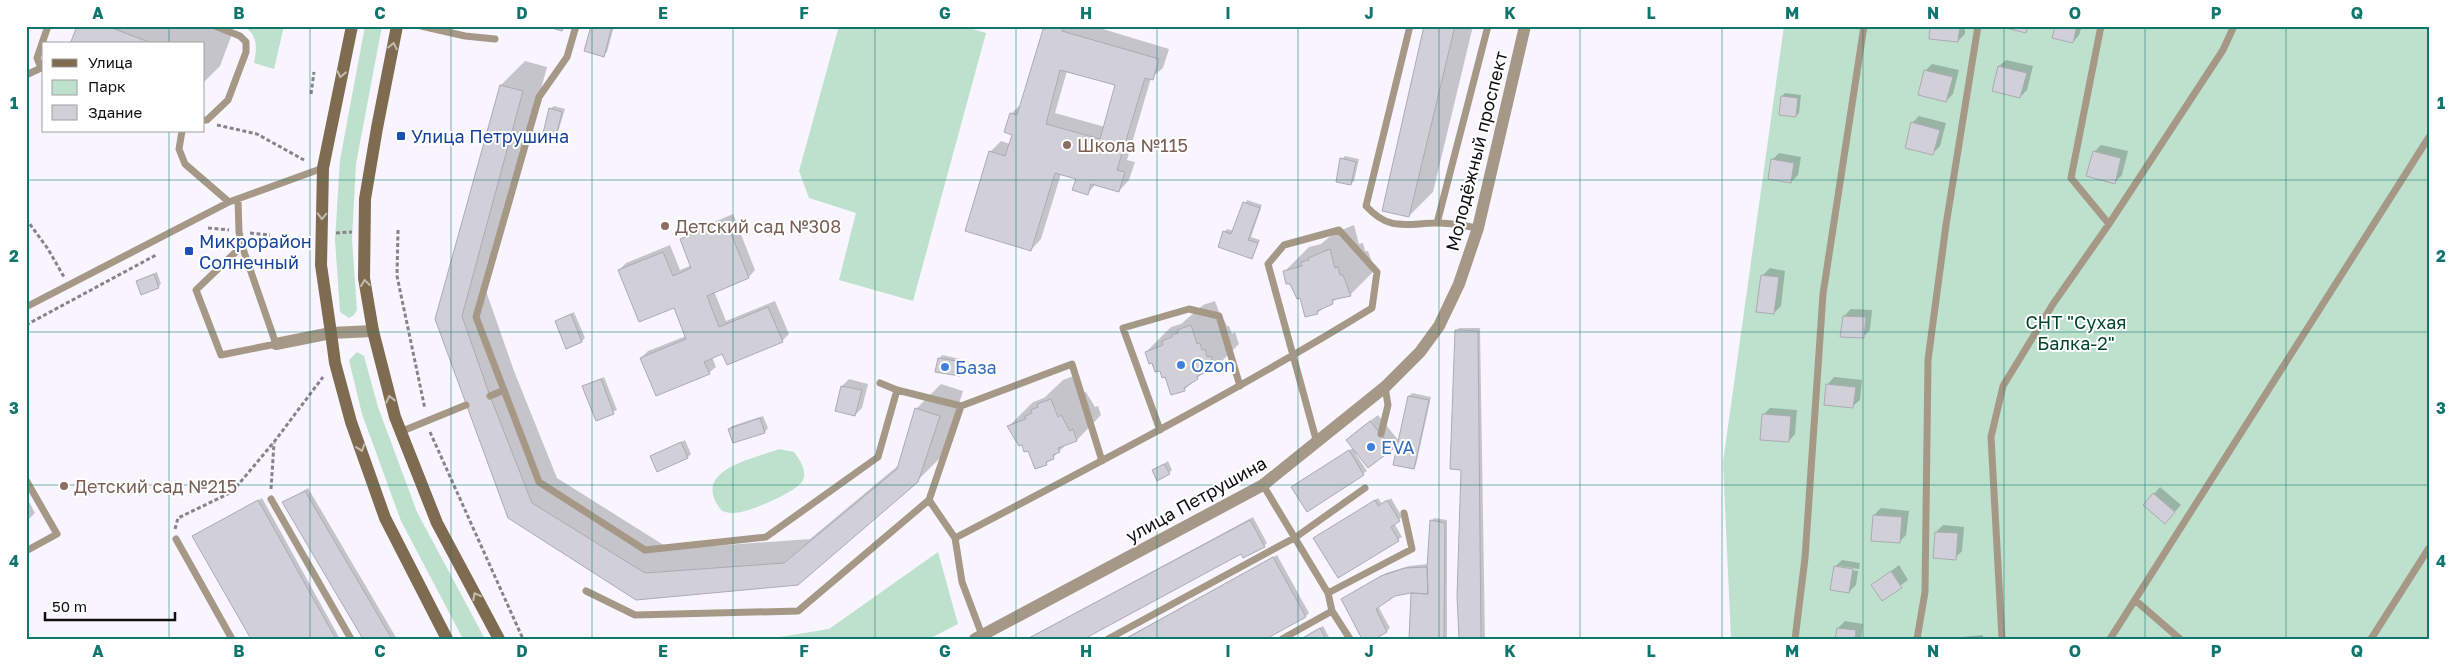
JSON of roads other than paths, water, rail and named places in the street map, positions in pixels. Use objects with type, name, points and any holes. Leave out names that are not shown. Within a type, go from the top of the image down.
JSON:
[{"type":"main road","points":[[352,26],[323,168],[321,265],[335,363],[352,422],[385,518],[447,639]]},
{"type":"main road","points":[[397,26],[376,128],[365,199],[364,278],[373,331],[400,432],[436,523],[499,639]]},
{"type":"street","name":"Молодёжный проспект","points":[[1459,284],[1478,228],[1525,26]]},
{"type":"street","name":"улица Петрушина","points":[[978,637],[1263,486],[1386,387],[1420,352],[1438,326],[1459,284]]},
{"type":"street","points":[[276,344],[331,333],[373,331]]},
{"type":"lane","points":[[42,42],[48,26]]},
{"type":"lane","points":[[205,120],[228,100],[246,52],[246,42],[240,36],[215,26]]},
{"type":"lane","points":[[421,26],[465,36],[495,38]]},
{"type":"lane","points":[[576,26],[567,58],[539,97],[476,317],[539,482],[645,550],[766,538],[878,457],[896,390]]},
{"type":"lane","points":[[1410,26],[1366,206],[1378,219],[1402,226],[1437,223],[1478,228]]},
{"type":"lane","points":[[1437,223],[1488,26]]},
{"type":"lane","points":[[1795,639],[1805,558],[1822,294],[1864,26]]},
{"type":"lane","points":[[1916,639],[1925,592],[1928,360],[1946,225],[1978,26]]},
{"type":"lane","points":[[2101,26],[2071,178],[2109,224]]},
{"type":"lane","points":[[2002,639],[1991,437],[2003,386],[2053,304],[2109,224],[2223,50],[2234,26]]},
{"type":"lane","points":[[26,75],[42,68],[37,58],[42,43]]},
{"type":"lane","points":[[182,132],[179,149],[185,164],[230,202]]},
{"type":"lane","points":[[2110,639],[2429,137]]},
{"type":"lane","points":[[26,307],[230,202],[323,168]]},
{"type":"lane","points":[[238,200],[239,232],[242,246],[276,344],[220,355],[196,290],[242,246]]},
{"type":"lane","points":[[954,538],[1240,386],[1293,356],[1372,308],[1377,272],[1339,230],[1284,245],[1268,264],[1293,356],[1317,443]]},
{"type":"lane","points":[[1160,430],[1123,328],[1189,309],[1219,316],[1240,386]]},
{"type":"lane","points":[[880,382],[896,390],[962,406],[1072,364],[1102,461]]},
{"type":"lane","points":[[1381,434],[1388,405],[1386,387]]},
{"type":"lane","points":[[490,396],[504,390]]},
{"type":"lane","points":[[400,432],[466,405]]},
{"type":"lane","points":[[586,591],[635,615],[798,611],[929,500],[962,406]]},
{"type":"lane","points":[[26,480],[57,534],[26,551]]},
{"type":"lane","points":[[1263,486],[1328,592],[1332,611],[1350,639]]},
{"type":"lane","points":[[1108,639],[1296,538],[1365,488]]},
{"type":"lane","points":[[271,499],[351,639]]},
{"type":"lane","points":[[929,500],[954,538],[962,582],[978,637]]},
{"type":"lane","points":[[1328,592],[1412,548],[1404,513]]},
{"type":"lane","points":[[176,539],[232,639]]},
{"type":"lane","points":[[2371,639],[2429,548]]},
{"type":"lane","points":[[2135,600],[2180,639]]},
{"type":"lane","points":[[1282,639],[1332,611]]},
{"type":"place","name":"Улица Петрушина","points":[[401,136]]},
{"type":"place","name":"Школа №115","points":[[1067,145]]},
{"type":"place","name":"Детский сад №308","points":[[665,226]]},
{"type":"place","name":"Микрорайон Солнечный","points":[[189,251]]},
{"type":"place","name":"Ozon","points":[[1181,365]]},
{"type":"place","name":"База","points":[[945,367]]},
{"type":"place","name":"EVA","points":[[1371,447]]},
{"type":"place","name":"Детский сад №215","points":[[64,486]]},
{"type":"park label","name":"СНТ \"Сухая Балка-2\"","points":[[2076,332]]}]
